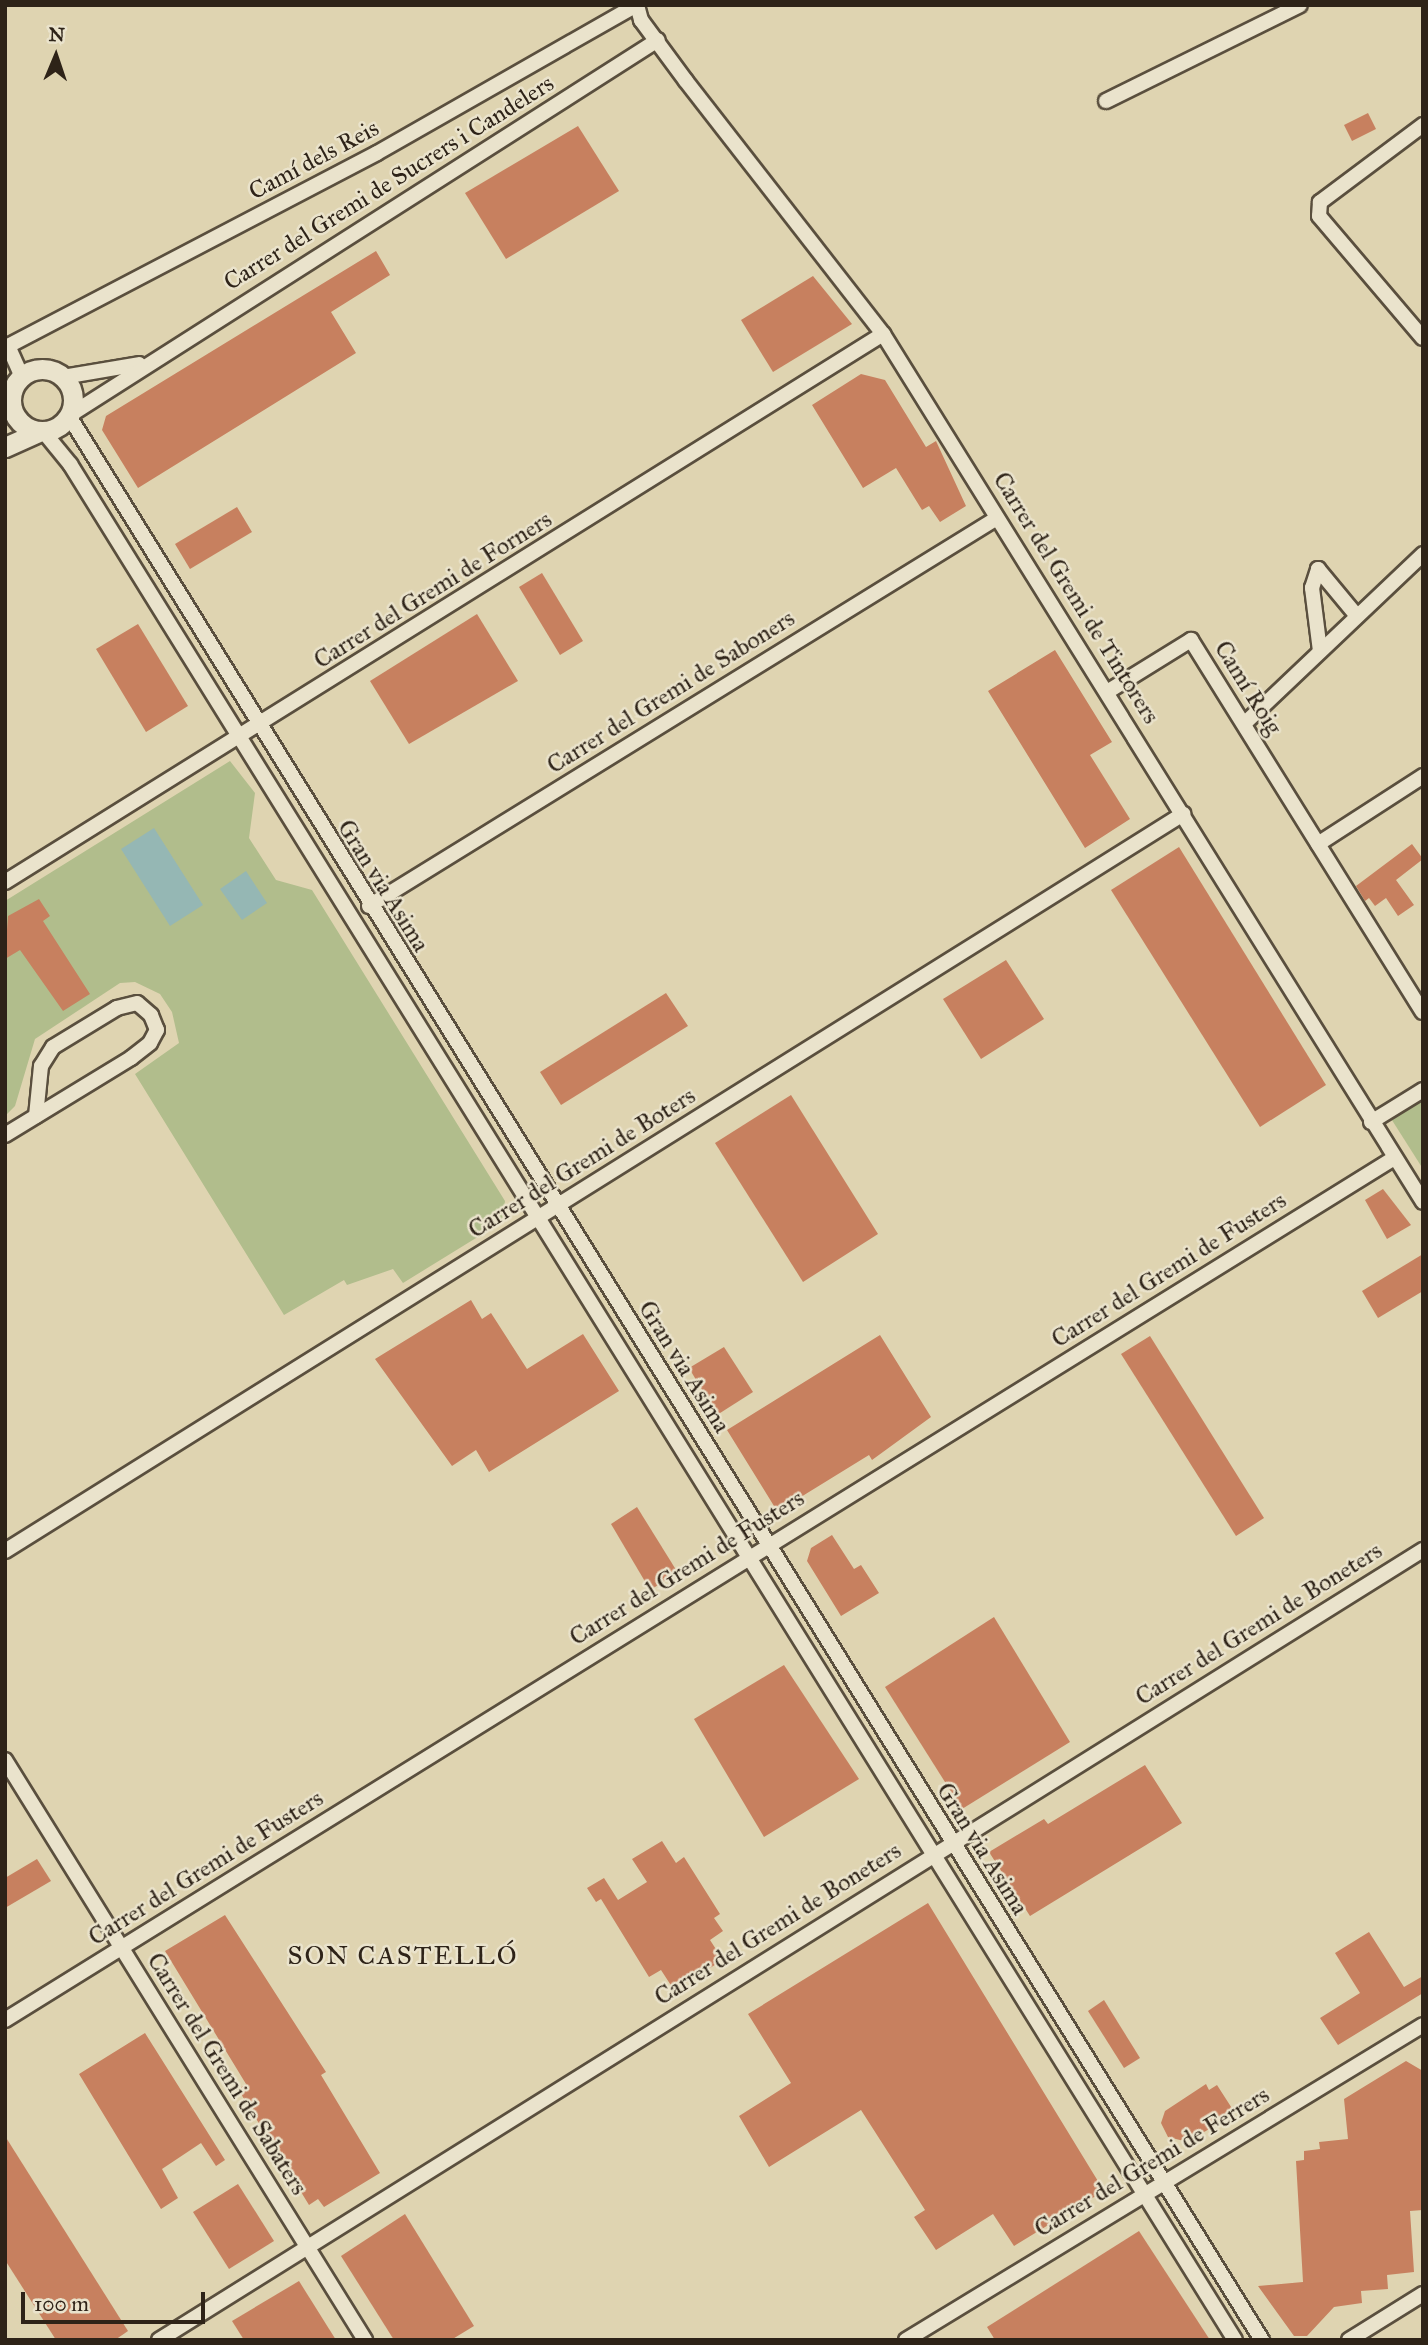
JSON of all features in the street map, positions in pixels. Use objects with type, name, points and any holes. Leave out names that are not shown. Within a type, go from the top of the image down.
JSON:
[{"type":"street","name":"Camí dels Reis","points":[[22,377],[7,347],[377,153],[636,5],[658,40]]},
{"type":"street","points":[[1106,101],[1300,5]]},
{"type":"street","name":"Carrer del Gremi de Tintorers","points":[[658,40],[883,334],[1423,1202]]},
{"type":"street","name":"Carrer del Gremi de Sucrers i Candelers","points":[[69,415],[144,363],[658,40]]},
{"type":"street","points":[[1423,125],[1320,202],[1319,216],[1423,338]]},
{"type":"street","name":"Carrer del Gremi de Forners","points":[[5,882],[883,334]]},
{"type":"street","name":"Carrer del Gremi de Sucrers i Candelers","points":[[63,377],[144,363]]},
{"type":"street","points":[[5,447],[42,431],[69,415],[73,395],[63,377],[38,370],[22,377],[13,392],[9,414],[24,425],[42,431]]},
{"type":"street","name":"Gran via Asima","points":[[69,415],[257,727],[1262,2340]]},
{"type":"street","name":"Gran via Asima","points":[[42,431],[70,464],[1145,2192],[1234,2340]]},
{"type":"street","name":"Carrer del Gremi de Saboners","points":[[369,906],[997,518]]},
{"type":"street","points":[[1244,724],[1423,554]]},
{"type":"street","points":[[1320,651],[1312,588],[1318,569],[1357,616]]},
{"type":"street","name":"Camí Roig","points":[[1107,692],[1191,640],[1423,1013]]},
{"type":"street","points":[[1318,845],[1423,776]]},
{"type":"street","name":"Carrer del Gremi de Boters","points":[[5,1551],[1183,814]]},
{"type":"street","points":[[5,1135],[36,1116],[150,1043],[157,1030],[151,1016],[137,1003],[117,1008],[53,1047],[41,1066],[36,1116]]},
{"type":"street","points":[[1371,1122],[1423,1090]]},
{"type":"street","name":"Carrer del Gremi de Fusters","points":[[5,2020],[768,1544],[1394,1158]]},
{"type":"street","name":"Carrer del Gremi de Boneters","points":[[159,2340],[950,1842],[1423,1550]]},
{"type":"street","name":"Carrer del Gremi de Sabaters","points":[[5,1760],[365,2340]]},
{"type":"street","name":"Carrer del Gremi de Ferrers","points":[[906,2340],[1423,2025]]},
{"type":"street","points":[[1349,2340],[1423,2294]]},
{"type":"green space","points":[[230,761],[255,793],[249,838],[276,880],[312,890],[505,1201],[502,1222],[403,1283],[393,1269],[347,1285],[344,1280],[284,1315],[135,1074],[179,1043],[172,1012],[160,994],[135,982],[120,983],[35,1039],[15,1106],[5,1116],[5,901]]},
{"type":"green space","points":[[1423,1097],[1423,1169],[1390,1117]]},
{"type":"water","points":[[154,828],[203,905],[170,926],[121,849]]},
{"type":"water","points":[[246,871],[267,903],[242,920],[220,889]]},
{"type":"building","points":[[1368,113],[1376,129],[1352,141],[1344,125]]},
{"type":"building","points":[[578,126],[619,191],[506,259],[465,193]]},
{"type":"building","points":[[376,251],[390,275],[331,312],[356,353],[138,488],[102,430],[106,416]]},
{"type":"building","points":[[813,276],[852,324],[773,372],[741,320]]},
{"type":"building","points":[[861,374],[885,380],[926,447],[936,441],[966,506],[940,522],[929,506],[922,510],[896,468],[863,488],[812,405]]},
{"type":"building","points":[[237,507],[252,532],[190,569],[175,544]]},
{"type":"building","points":[[542,573],[583,641],[560,655],[519,587]]},
{"type":"building","points":[[477,614],[518,681],[409,744],[370,681]]},
{"type":"building","points":[[138,624],[188,706],[146,732],[96,649]]},
{"type":"building","points":[[1055,650],[1112,742],[1090,755],[1130,819],[1085,848],[988,691]]},
{"type":"building","points":[[1412,844],[1423,859],[1396,880],[1414,905],[1398,916],[1386,898],[1375,906],[1369,898],[1365,901],[1356,886]]},
{"type":"building","points":[[1179,847],[1326,1085],[1260,1127],[1111,890]]},
{"type":"building","points":[[39,899],[50,916],[43,921],[90,994],[63,1011],[20,950],[5,959],[8,916]]},
{"type":"building","points":[[1006,960],[1044,1019],[981,1059],[943,999]]},
{"type":"building","points":[[666,993],[688,1026],[561,1105],[540,1072]]},
{"type":"building","points":[[791,1095],[878,1234],[803,1282],[715,1143]]},
{"type":"building","points":[[1383,1189],[1411,1225],[1387,1239],[1365,1200]]},
{"type":"building","points":[[1423,1254],[1423,1291],[1378,1318],[1362,1291]]},
{"type":"building","points":[[471,1300],[482,1319],[491,1313],[527,1369],[583,1334],[619,1391],[489,1472],[476,1450],[452,1466],[375,1359]]},
{"type":"building","points":[[880,1335],[931,1417],[872,1460],[869,1455],[783,1508],[774,1506],[727,1430]]},
{"type":"building","points":[[1150,1336],[1264,1518],[1236,1536],[1121,1354]]},
{"type":"building","points":[[724,1347],[753,1392],[717,1415],[689,1368]]},
{"type":"building","points":[[637,1507],[678,1573],[650,1590],[611,1524]]},
{"type":"building","points":[[832,1535],[854,1569],[861,1565],[879,1593],[841,1616],[807,1561],[811,1548]]},
{"type":"building","points":[[994,1617],[1070,1742],[962,1809],[885,1687]]},
{"type":"building","points":[[784,1665],[859,1779],[764,1837],[694,1719]]},
{"type":"building","points":[[1145,1765],[1182,1823],[1030,1916],[989,1852],[1044,1819],[1048,1824]]},
{"type":"building","points":[[662,1841],[676,1863],[684,1857],[720,1914],[714,1918],[723,1931],[710,1940],[723,1960],[674,1990],[661,1970],[649,1977],[601,1899],[596,1902],[587,1888],[604,1878],[618,1900],[647,1882],[632,1859]]},
{"type":"building","points":[[37,1859],[51,1881],[5,1908],[5,1878]]},
{"type":"building","points":[[928,1903],[1104,2191],[1014,2246],[993,2214],[936,2250],[914,2217],[925,2210],[861,2110],[769,2167],[739,2116],[791,2083],[748,2014]]},
{"type":"building","points":[[225,1915],[326,2072],[321,2075],[380,2173],[324,2207],[318,2199],[309,2205],[238,2089],[246,2084],[165,1951]]},
{"type":"building","points":[[1369,1932],[1404,1987],[1423,1976],[1423,1993],[1338,2045],[1320,2018],[1360,1993],[1335,1953]]},
{"type":"building","points":[[1104,2000],[1140,2058],[1124,2068],[1088,2011]]},
{"type":"building","points":[[145,2033],[225,2160],[216,2166],[201,2143],[162,2169],[178,2198],[161,2209],[79,2074]]},
{"type":"building","points":[[1406,2061],[1423,2071],[1423,2210],[1410,2211],[1414,2272],[1387,2275],[1388,2289],[1361,2291],[1362,2303],[1334,2307],[1307,2336],[1294,2336],[1258,2286],[1303,2282],[1296,2161],[1304,2160],[1304,2151],[1320,2149],[1319,2142],[1348,2139],[1344,2099]]},
{"type":"building","points":[[1206,2084],[1209,2090],[1217,2085],[1235,2113],[1188,2142],[1168,2137],[1161,2123],[1165,2111]]},
{"type":"building","points":[[5,2136],[128,2331],[115,2340],[56,2340],[5,2260]]},
{"type":"building","points":[[238,2184],[274,2241],[229,2269],[193,2212]]},
{"type":"building","points":[[405,2214],[474,2326],[451,2340],[394,2340],[341,2256]]},
{"type":"building","points":[[1139,2231],[1210,2340],[995,2340],[987,2327]]},
{"type":"building","points":[[299,2281],[336,2340],[244,2340],[232,2321]]},
{"type":"district","name":"SON CASTELLÓ","points":[[403,1956]]}]
